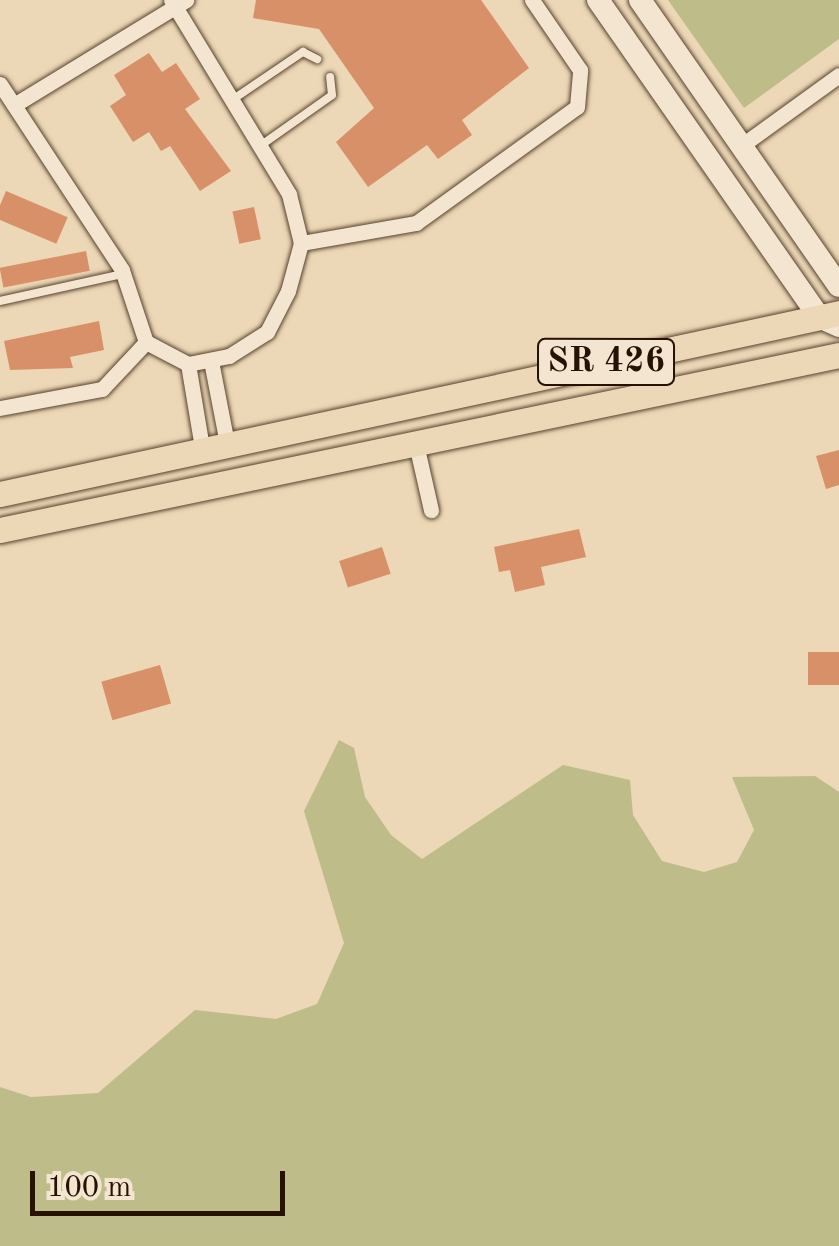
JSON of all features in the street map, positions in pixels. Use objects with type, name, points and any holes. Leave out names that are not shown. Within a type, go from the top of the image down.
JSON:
[{"type":"main road","name":"SR 426","points":[[0,494],[228,442],[832,319]]},
{"type":"main road","name":"SR 426","points":[[0,530],[839,354]]},
{"type":"street","points":[[301,243],[416,223],[577,108],[580,70],[532,0]]},
{"type":"street","points":[[598,0],[832,319]]},
{"type":"street","points":[[640,0],[839,286]]},
{"type":"street","points":[[0,84],[123,274],[146,342],[188,364],[211,362],[267,332],[301,243],[289,194],[178,2],[14,105]]},
{"type":"street","points":[[741,146],[839,75]]},
{"type":"street","points":[[0,408],[102,389],[146,342]]},
{"type":"street","points":[[211,362],[228,442]]},
{"type":"street","points":[[188,364],[202,448]]},
{"type":"street","points":[[416,444],[431,510]]},
{"type":"lane","points":[[232,100],[303,52],[316,58]]},
{"type":"lane","points":[[260,146],[332,94],[330,77]]},
{"type":"lane","points":[[0,301],[123,274]]},
{"type":"shaded area","points":[[668,0],[839,0],[839,39],[744,108]]},
{"type":"shaded area","points":[[339,740],[354,748],[365,797],[391,835],[422,859],[563,765],[630,780],[633,815],[662,861],[704,872],[737,862],[754,830],[732,777],[815,776],[839,792],[839,1246],[0,1246],[0,1087],[31,1097],[98,1093],[195,1010],[276,1019],[317,1004],[344,943],[304,811]]},
{"type":"building","points":[[256,0],[481,0],[529,68],[462,120],[472,135],[438,159],[427,145],[368,187],[336,142],[374,108],[319,29],[253,18]]},
{"type":"building","points":[[149,53],[162,72],[176,63],[200,99],[185,109],[231,171],[200,191],[170,146],[161,151],[149,132],[133,142],[110,106],[126,95],[114,75]]},
{"type":"building","points":[[6,191],[68,217],[56,244],[0,220],[0,205]]},
{"type":"building","points":[[254,207],[261,239],[239,244],[232,212]]},
{"type":"building","points":[[86,251],[90,271],[3,287],[0,268]]},
{"type":"building","points":[[99,321],[104,350],[70,357],[73,368],[10,370],[4,341]]},
{"type":"building","points":[[839,450],[839,485],[826,489],[816,456]]},
{"type":"building","points":[[579,529],[586,557],[541,567],[545,585],[515,592],[510,570],[499,572],[494,547]]},
{"type":"building","points":[[382,547],[391,574],[348,588],[339,561]]},
{"type":"building","points":[[808,652],[839,652],[839,685],[808,685]]},
{"type":"building","points":[[160,665],[171,703],[112,720],[101,682]]}]
